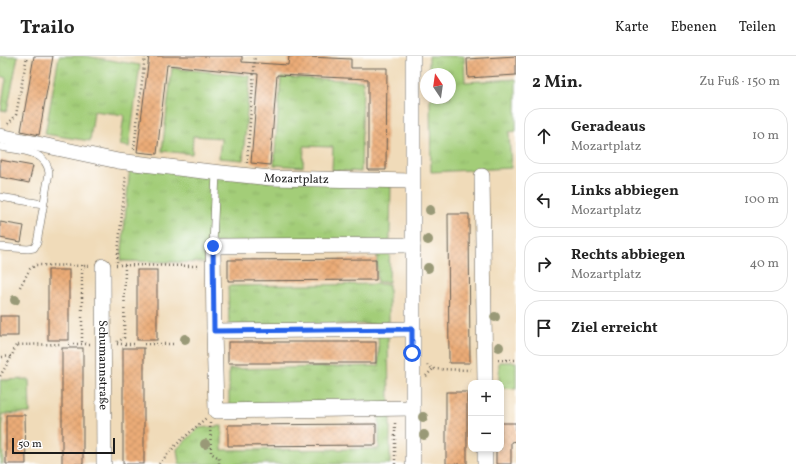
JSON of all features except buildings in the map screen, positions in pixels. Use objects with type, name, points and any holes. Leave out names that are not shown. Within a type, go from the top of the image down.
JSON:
[{"type":"street","points":[[413,56],[413,464]]},
{"type":"street","name":"Mozartplatz","points":[[3,131],[125,162],[271,178],[412,181]]},
{"type":"street","points":[[482,176],[485,371]]},
{"type":"street","points":[[413,245],[213,246],[216,411],[413,408]]},
{"type":"street","name":"Schumannstraße","points":[[104,464],[104,344],[110,266]]},
{"type":"street","points":[[214,331],[412,329]]},
{"type":"street","points":[[485,452],[485,464]]},
{"type":"lane","points":[[0,147],[35,154],[45,160],[49,173],[37,243],[34,248],[0,247]]},
{"type":"lane","points":[[213,246],[216,172]]},
{"type":"lane","points":[[0,197],[43,204]]},
{"type":"path","points":[[3,131],[16,116],[27,56]]},
{"type":"path","points":[[110,266],[125,162],[145,56]]},
{"type":"path","points":[[246,176],[255,56]]},
{"type":"path","points":[[125,265],[124,338],[113,344],[137,344]]},
{"type":"path","points":[[82,266],[82,344]]},
{"type":"path","points":[[0,376],[12,356],[16,345],[62,344]]},
{"type":"path","points":[[69,344],[104,344]]},
{"type":"path","points":[[144,344],[174,344]]},
{"type":"path","points":[[412,353],[433,369],[485,371],[516,360]]},
{"type":"path","points":[[2,357],[12,356]]},
{"type":"path","points":[[394,464],[395,408]]},
{"type":"path","points":[[159,464],[175,446],[210,414],[211,453],[219,458],[220,464]]},
{"type":"green space","points":[[0,56],[18,56],[7,111],[1,110],[6,78],[0,76]]},
{"type":"green space","points":[[59,56],[85,56],[140,65],[129,147],[120,145],[124,115],[94,111],[90,141],[45,134]]},
{"type":"green space","points":[[429,56],[464,56],[465,82],[516,79],[516,131],[509,132],[511,168],[431,172],[430,104],[456,104],[456,68],[429,68]]},
{"type":"green space","points":[[172,68],[250,76],[243,160],[219,158],[221,138],[193,136],[192,154],[162,151]]},
{"type":"green space","points":[[281,77],[363,81],[361,172],[332,170],[333,147],[304,146],[303,167],[274,165]]},
{"type":"green space","points":[[130,166],[391,184],[389,282],[377,282],[377,244],[211,244],[211,263],[121,261]]},
{"type":"green space","points":[[389,284],[389,324],[229,325],[228,286]]},
{"type":"green space","points":[[388,333],[389,404],[229,406],[229,369],[379,366],[378,334]]},
{"type":"green space","points":[[499,362],[516,362],[516,389],[504,388],[504,380],[499,380]]},
{"type":"green space","points":[[29,379],[30,413],[2,414],[3,464],[0,464],[0,380]]},
{"type":"green space","points":[[379,414],[390,414],[390,464],[179,464],[177,449],[199,428],[222,426],[222,450],[379,449]]},
{"type":"route","points":[[213,246],[214,331],[412,329],[412,353]]}]
